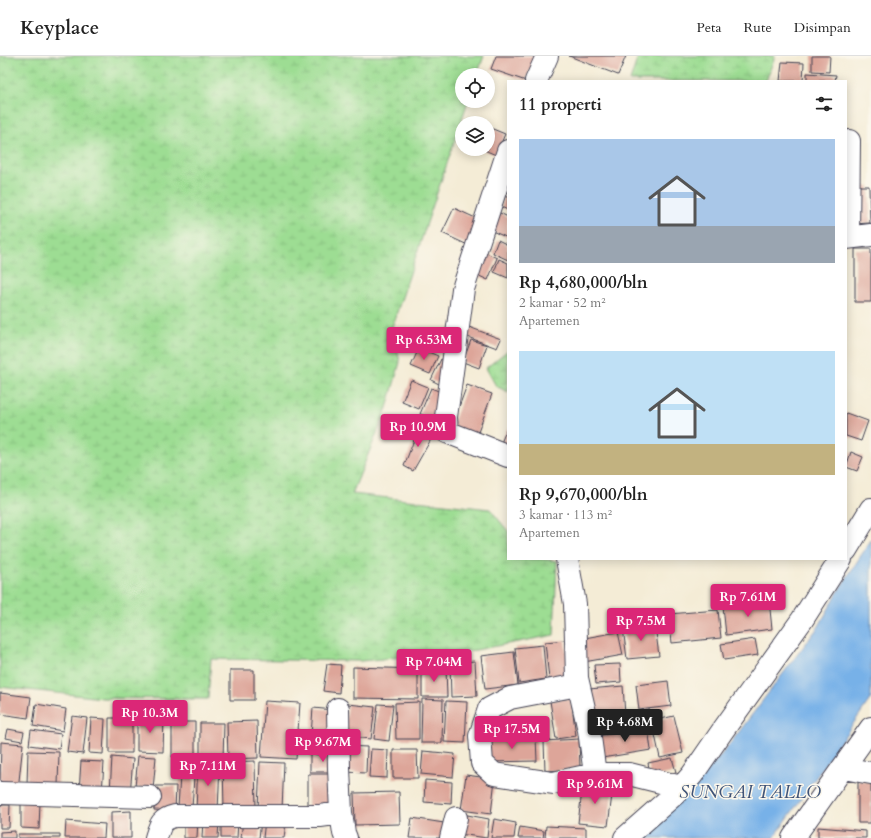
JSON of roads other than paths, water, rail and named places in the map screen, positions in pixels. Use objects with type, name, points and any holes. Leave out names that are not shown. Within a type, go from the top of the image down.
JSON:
[{"type":"street","points":[[536,80],[547,56]]},
{"type":"street","points":[[849,141],[847,237],[871,235]]},
{"type":"street","points":[[507,154],[463,289],[446,417],[447,432],[507,456]]},
{"type":"street","points":[[847,548],[871,509]]},
{"type":"street","points":[[567,560],[575,604],[577,678],[589,730],[595,774]]},
{"type":"street","points":[[626,838],[682,787],[692,775],[802,620],[840,560]]},
{"type":"street","points":[[578,685],[510,698],[488,709],[480,736],[482,763],[494,774],[554,783],[595,774],[629,774],[682,787]]},
{"type":"street","points":[[338,709],[341,813],[346,838]]},
{"type":"street","points":[[793,838],[871,728]]},
{"type":"street","points":[[843,768],[871,773]]},
{"type":"street","points":[[0,793],[150,797]]},
{"type":"street","points":[[156,838],[161,824],[165,819],[175,816],[320,816],[341,813]]},
{"type":"water","name":"SUNGAI TALLO","points":[[871,540],[871,698],[774,838],[642,838],[693,787],[726,749],[819,626],[840,588]]}]
